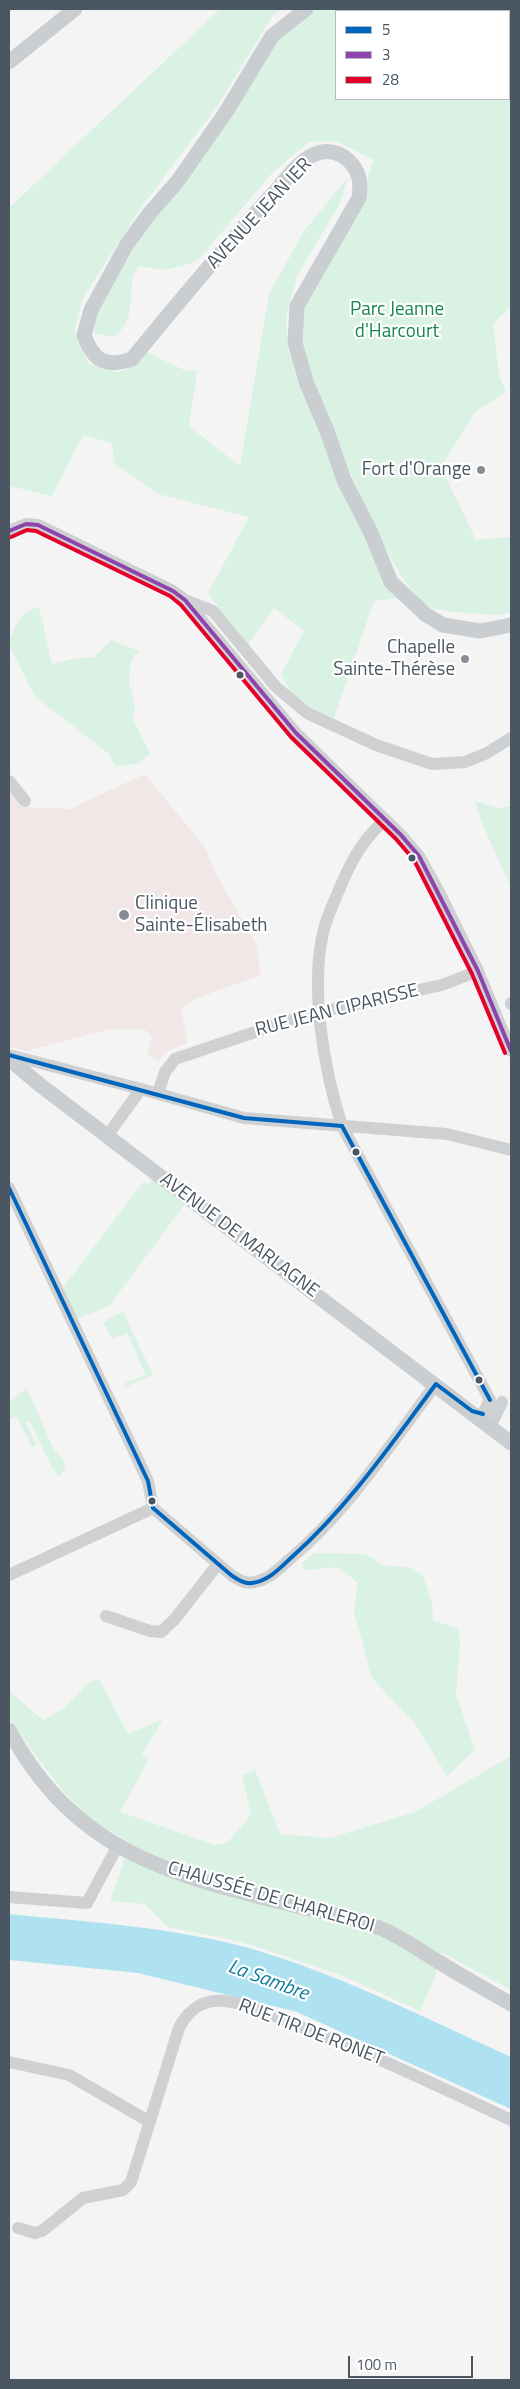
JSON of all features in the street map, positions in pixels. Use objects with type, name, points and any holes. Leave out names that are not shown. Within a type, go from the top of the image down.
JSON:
[{"type":"main road","points":[[9,62],[75,9]]},
{"type":"main road","name":"AVENUE JEAN IER","points":[[306,9],[272,36],[226,112],[177,182],[149,214],[127,244],[92,310],[84,335],[93,353],[109,364],[132,359],[259,209],[302,162],[313,155],[326,151],[336,152],[346,158],[355,168],[361,183],[360,198],[297,306],[295,343],[307,384],[327,431],[344,480],[391,582],[425,614],[443,625],[480,631],[511,625]]},
{"type":"main road","name":"AVENUE DE MARLAGNE","points":[[9,1059],[107,1136],[436,1384],[490,1410],[511,1434]]},
{"type":"main road","name":"AVENUE DE MARLAGNE","points":[[490,1410],[511,1443]]},
{"type":"main road","name":"CHAUSSÉE DE CHARLEROI","points":[[9,1730],[21,1752],[52,1792],[77,1817],[117,1847],[156,1866],[190,1878],[378,1927],[511,2004]]},
{"type":"street","points":[[9,531],[26,524],[48,530],[173,591],[185,600],[296,733],[384,821],[401,835],[419,856],[478,971],[511,1051]]},
{"type":"street","points":[[185,600],[213,611],[276,687],[307,713],[368,742],[432,764],[465,762],[487,753],[511,738]]},
{"type":"street","points":[[9,781],[25,801]]},
{"type":"street","points":[[384,821],[353,856],[329,912],[323,935],[319,974],[320,1012],[323,1045],[331,1092],[342,1126],[490,1410]]},
{"type":"street","name":"RUE JEAN CIPARISSE","points":[[158,1093],[165,1072],[175,1060],[248,1033],[320,1012],[442,985],[478,971]]},
{"type":"street","points":[[493,1007],[511,1026]]},
{"type":"street","points":[[9,1055],[141,1088],[244,1118],[447,1134],[511,1150]]},
{"type":"street","points":[[107,1136],[141,1088]]},
{"type":"street","points":[[9,1188],[148,1482],[153,1508],[231,1575],[248,1583],[261,1580],[284,1564],[312,1540],[339,1511],[436,1384]]},
{"type":"street","points":[[9,1575],[153,1508]]},
{"type":"street","points":[[106,1616],[150,1632],[161,1632],[174,1620],[218,1564]]},
{"type":"street","points":[[9,1897],[87,1903],[117,1847]]},
{"type":"street","name":"RUE TIR DE RONET","points":[[18,2228],[35,2233],[42,2231],[83,2198],[123,2190],[132,2182],[182,2020],[201,2004],[224,2001],[252,2008],[349,2045],[511,2120]]},
{"type":"street","points":[[9,2062],[69,2076],[150,2122]]},
{"type":"shaded area","name":"Clinique Sainte-Élisabeth","points":[[145,774],[206,849],[215,872],[257,947],[261,975],[197,998],[181,1009],[188,1043],[167,1051],[158,1061],[147,1055],[152,1037],[145,1030],[110,1029],[27,1051],[9,1047],[9,790],[23,807],[70,809]]},
{"type":"green space","points":[[220,9],[281,9],[273,15],[216,108],[143,205],[83,297],[74,332],[88,363],[107,370],[114,372],[126,369],[147,352],[184,370],[197,371],[189,426],[240,466],[269,294],[304,231],[348,177],[340,203],[297,276],[286,318],[288,350],[398,598],[374,601],[334,718],[298,707],[281,674],[304,631],[274,608],[247,646],[208,593],[249,517],[158,494],[114,463],[112,443],[83,435],[52,496],[9,486],[9,208]]},
{"type":"green space","name":"Parc Jeanne d'Harcourt","points":[[313,9],[478,10],[335,10],[335,100],[511,99],[511,306],[493,324],[499,376],[506,392],[476,411],[441,467],[476,540],[511,537],[511,612],[500,615],[434,609],[429,607],[413,592],[394,563],[354,480],[318,392],[306,356],[298,329],[300,309],[366,181],[374,160],[337,141],[309,142],[273,172],[196,262],[165,270],[139,266],[132,280],[128,319],[123,327],[113,337],[94,333],[93,318],[148,223],[274,42]]},
{"type":"green space","points":[[39,607],[52,664],[72,659],[94,657],[111,640],[139,651],[131,661],[129,682],[135,705],[133,720],[150,754],[138,764],[116,766],[108,753],[35,697],[9,644],[16,625],[22,616],[32,609]]},
{"type":"green space","points":[[475,801],[499,808],[511,806],[511,888],[481,821]]},
{"type":"green space","points":[[152,1179],[185,1204],[109,1306],[77,1319],[62,1289],[144,1181],[149,1184]]},
{"type":"green space","points":[[123,1312],[153,1375],[124,1388],[126,1382],[146,1375],[127,1333],[112,1339],[104,1324],[109,1318]]},
{"type":"green space","points":[[27,1388],[53,1448],[64,1461],[66,1468],[59,1477],[49,1462],[30,1421],[26,1423],[37,1445],[32,1447],[17,1417],[9,1419],[9,1402]]},
{"type":"green space","points":[[314,1553],[366,1554],[382,1565],[412,1568],[423,1576],[432,1603],[433,1620],[458,1629],[460,1641],[456,1694],[475,1750],[447,1776],[416,1725],[372,1678],[354,1612],[358,1583],[338,1567],[303,1570],[303,1562]]},
{"type":"green space","points":[[99,1679],[128,1734],[163,1719],[142,1754],[149,1759],[120,1812],[215,1845],[227,1843],[251,1815],[242,1775],[255,1770],[280,1834],[330,1838],[415,1812],[511,1756],[511,1990],[441,1952],[435,1977],[420,2011],[341,1975],[242,1942],[168,1927],[145,1904],[110,1901],[123,1864],[123,1838],[93,1822],[64,1792],[9,1718],[9,1691],[43,1720],[64,1708],[89,1682]]},
{"type":"water","name":"La Sambre","points":[[9,1914],[130,1926],[190,1935],[249,1948],[315,1970],[382,1998],[511,2057],[511,2109],[297,2012],[138,1973],[9,1960]]},
{"type":"transit line","name":"3","points":[[9,531],[26,524],[38,525],[173,591],[185,600],[296,733],[401,835],[419,856],[478,971],[511,1051]]},
{"type":"transit line","name":"28","points":[[11,537],[27,530],[36,531],[170,596],[181,605],[291,737],[396,839],[414,860],[472,974],[505,1053]]},
{"type":"transit line","name":"5","points":[[9,1055],[244,1118],[342,1126]]},
{"type":"transit line","name":"5","points":[[342,1126],[490,1400]]},
{"type":"transit line","name":"5","points":[[9,1188],[148,1481],[153,1508],[231,1575],[241,1581],[246,1583],[258,1582],[269,1576],[313,1537],[369,1474],[436,1384]]},
{"type":"transit line","name":"5","points":[[436,1384],[472,1411],[483,1414]]},
{"type":"place","name":"Fort d'Orange","points":[[481,470]]},
{"type":"place","name":"Chapelle Sainte-Thérèse","points":[[465,659]]},
{"type":"place","name":"Clinique Sainte-Élisabeth","points":[[124,915]]}]
